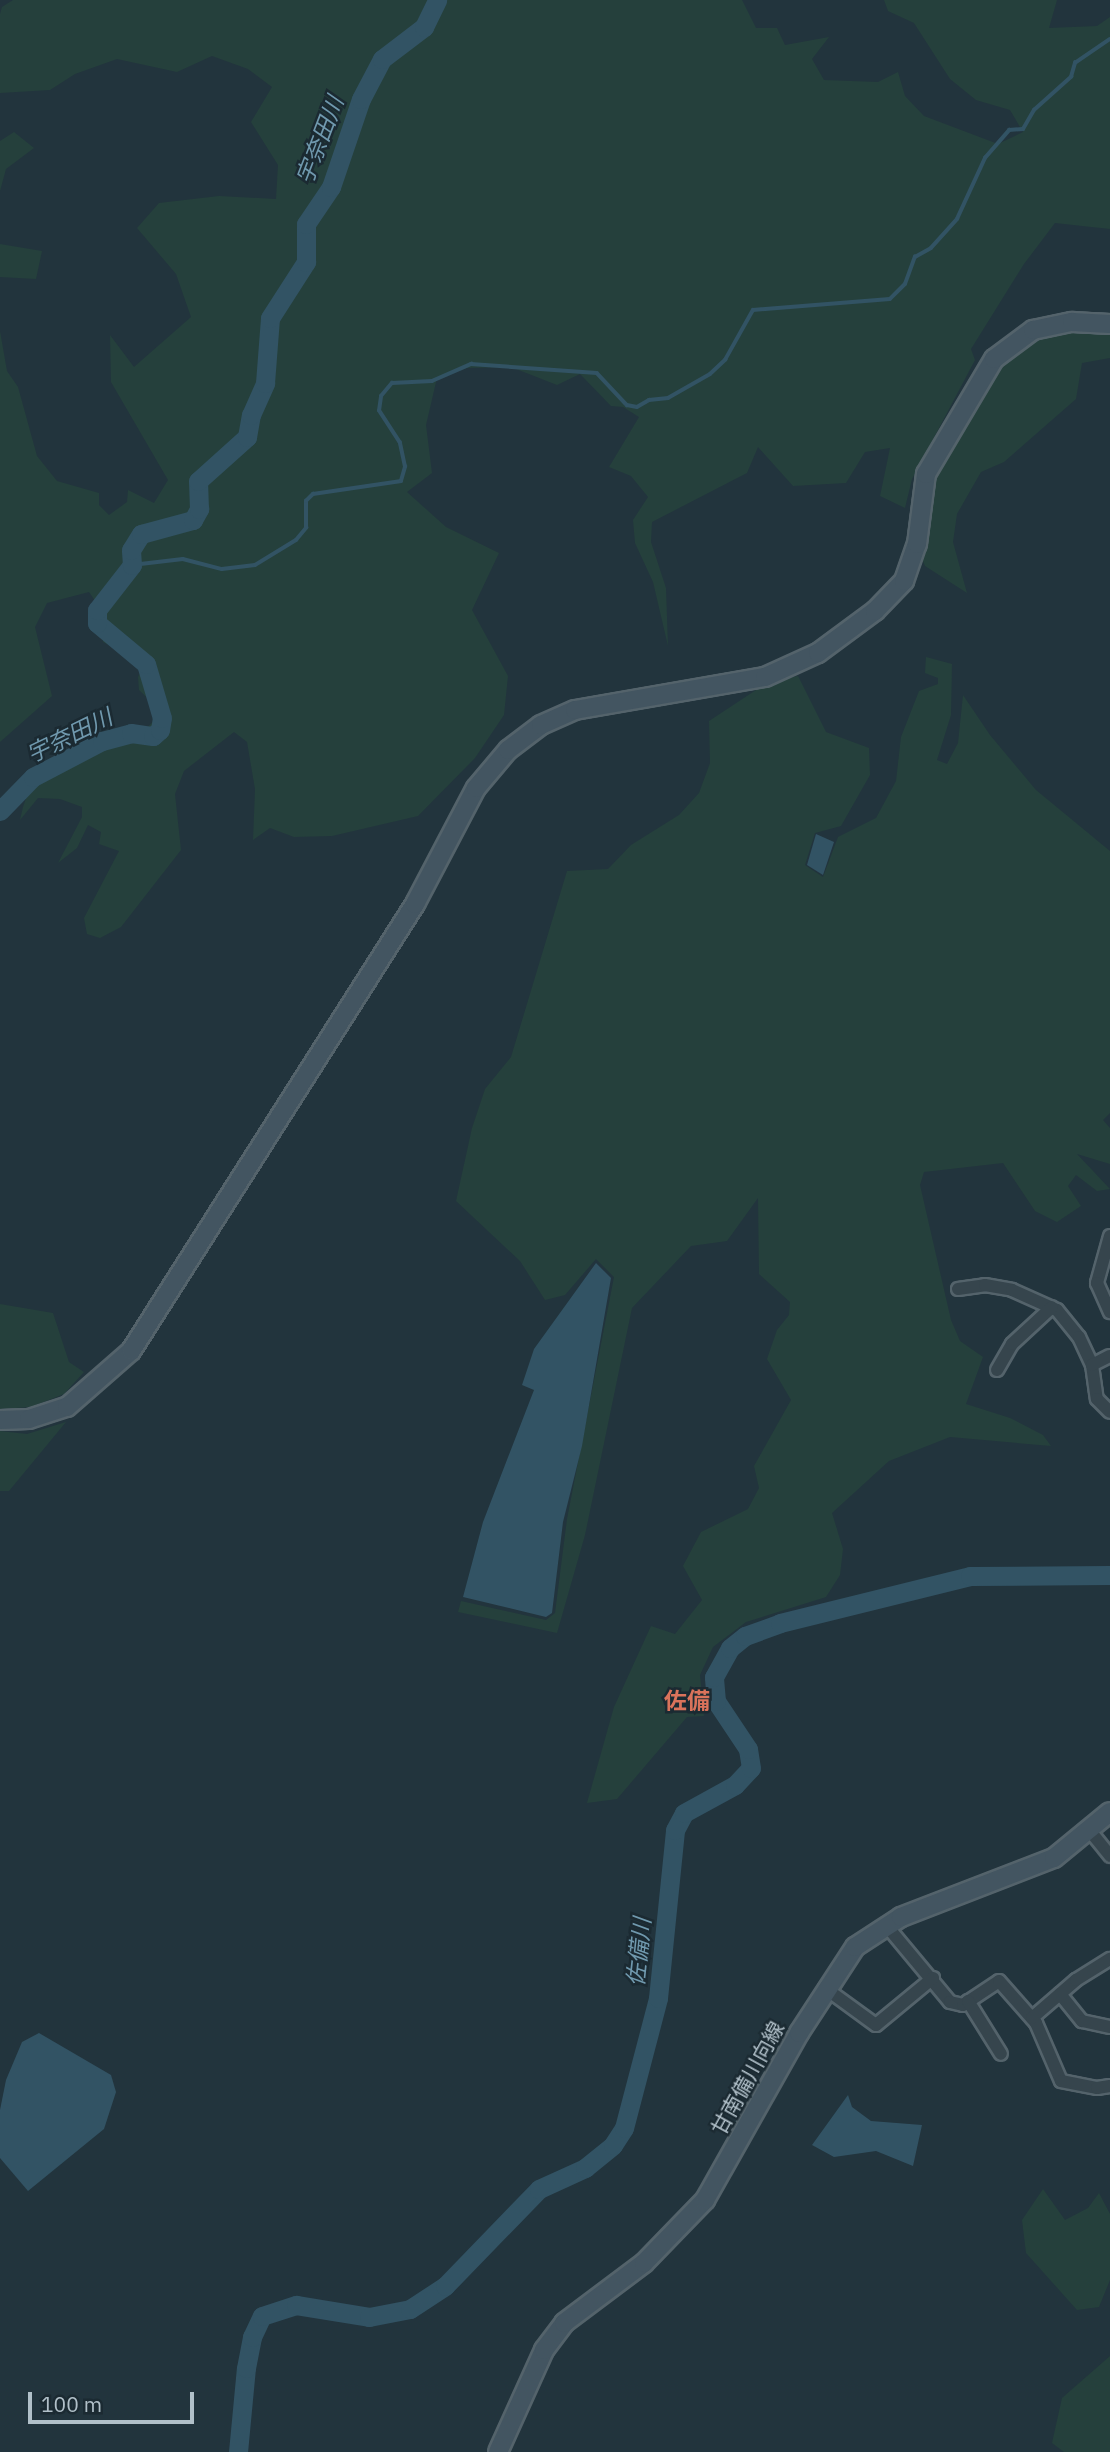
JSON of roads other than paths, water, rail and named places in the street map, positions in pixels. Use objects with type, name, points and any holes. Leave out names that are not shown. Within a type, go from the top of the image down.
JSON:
[{"type":"street","points":[[0,1420],[39,1417],[67,1407],[131,1351],[415,904],[475,788],[508,750],[541,725],[575,710],[765,677],[818,653],[875,611],[904,581],[917,544],[926,474],[994,359],[1033,330],[1072,322],[1110,324]]},
{"type":"street","points":[[1110,1236],[1097,1283],[1110,1312]]},
{"type":"street","points":[[958,1289],[985,1286],[1012,1290],[1052,1307],[1079,1337],[1092,1365],[1097,1399],[1110,1412]]},
{"type":"street","points":[[997,1370],[1012,1344],[1052,1307]]},
{"type":"street","points":[[1092,1365],[1110,1356]]},
{"type":"street","name":"甘南備川向線","points":[[498,2452],[544,2350],[564,2323],[644,2263],[705,2200],[825,1988],[855,1947],[886,1925],[1043,1864],[1090,1831],[1110,1812]]},
{"type":"street","points":[[1090,1831],[1110,1856]]},
{"type":"street","points":[[886,1925],[958,2007],[999,1981],[1032,2018],[1061,2081],[1097,2088],[1110,2086]]},
{"type":"street","points":[[1032,2018],[1060,1994],[1110,1959]]},
{"type":"street","points":[[825,1988],[876,2025],[933,1978]]},
{"type":"street","points":[[1060,1994],[1082,2021],[1110,2026]]},
{"type":"street","points":[[968,2001],[1001,2054]]},
{"type":"water","points":[[816,834],[834,842],[823,875],[807,865]]},
{"type":"water","points":[[596,1263],[611,1278],[582,1446],[563,1522],[552,1613],[546,1617],[463,1597],[483,1522],[534,1390],[522,1385],[534,1349]]},
{"type":"water","points":[[39,2033],[111,2075],[116,2092],[104,2129],[28,2191],[0,2158],[0,2110],[6,2080],[22,2042]]},
{"type":"water","points":[[848,2095],[852,2107],[871,2121],[922,2125],[913,2166],[876,2151],[834,2157],[812,2145]]},
{"type":"waterway","name":"宇奈田川","points":[[0,811],[33,777],[102,741],[131,733],[153,736],[160,730],[162,718],[146,664],[97,623],[97,610],[132,565],[131,550],[141,534],[193,520],[199,509],[198,481],[247,437],[251,415],[265,383],[270,318],[306,262],[306,224],[331,187],[361,99],[382,59],[424,27],[437,0]]},
{"type":"waterway","points":[[132,565],[183,559],[222,569],[255,565],[296,540],[306,528],[306,501],[313,494],[401,481],[405,467],[400,443],[379,411],[381,396],[392,383],[432,381],[471,364],[597,373],[627,405],[637,407],[649,400],[668,398],[710,374],[725,360],[753,310],[890,299],[905,284],[915,257],[931,248],[957,219],[985,158],[1009,130],[1023,129],[1034,110],[1071,77],[1075,63],[1110,39]]},
{"type":"waterway","name":"佐備川","points":[[238,2452],[246,2368],[252,2337],[262,2316],[296,2305],[369,2317],[410,2309],[445,2286],[539,2189],[585,2168],[613,2145],[624,2128],[658,1998],[675,1830],[684,1813],[735,1785],[751,1768],[748,1749],[716,1701],[714,1677],[730,1648],[745,1636],[780,1623],[970,1576],[1110,1575]]},
{"type":"district","name":"佐備","points":[[687,1700]]}]
